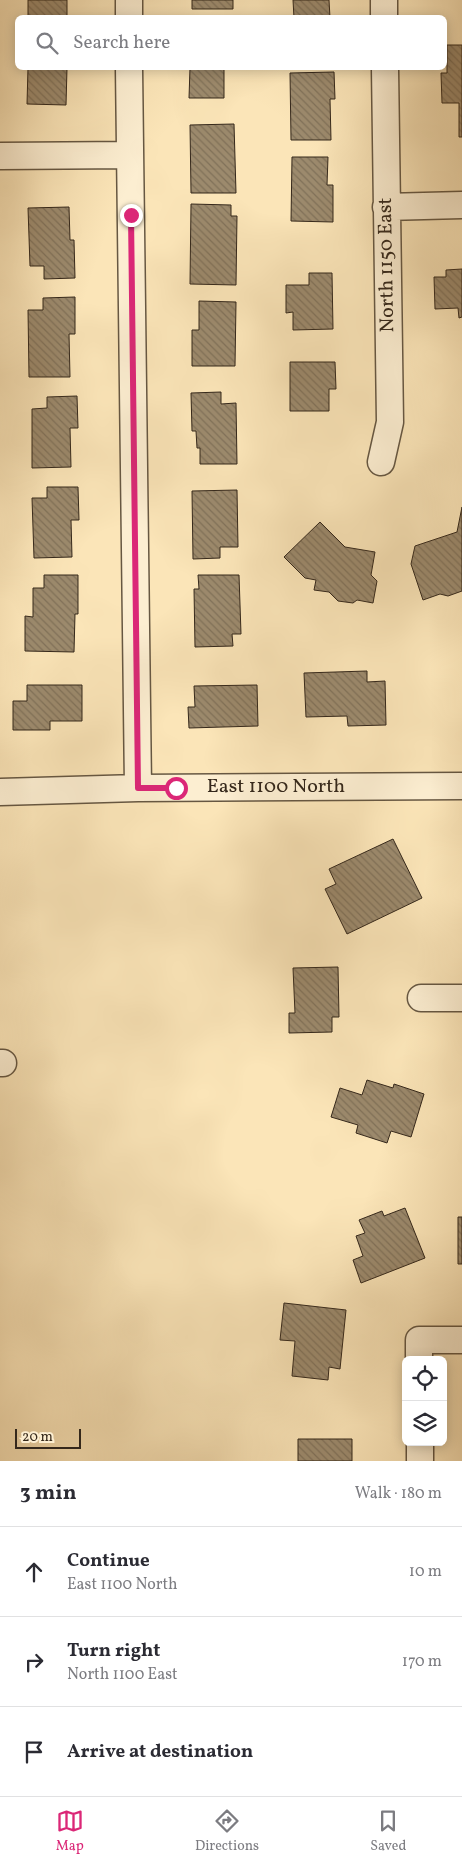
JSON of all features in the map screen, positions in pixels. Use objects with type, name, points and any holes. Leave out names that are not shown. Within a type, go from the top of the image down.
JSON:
[{"type":"street","points":[[129,0],[129,15]]},
{"type":"street","points":[[384,0],[384,15]]},
{"type":"street","points":[[129,70],[138,788]]},
{"type":"street","name":"North 1150 East","points":[[381,462],[390,422],[385,70]]},
{"type":"street","points":[[0,156],[130,155]]},
{"type":"street","points":[[386,207],[462,205]]},
{"type":"street","name":"East 1100 North","points":[[0,792],[138,788],[462,786]]},
{"type":"street","points":[[421,998],[462,998]]},
{"type":"street","points":[[419,1350],[462,1340]]},
{"type":"street","points":[[420,1446],[420,1461]]},
{"type":"building","points":[[28,0],[67,0],[67,15],[28,15]]},
{"type":"building","points":[[192,0],[233,0],[233,9],[192,9]]},
{"type":"building","points":[[293,0],[329,0],[330,15],[294,15]]},
{"type":"building","points":[[447,45],[462,45],[462,137],[459,137],[459,103],[442,103],[441,73],[447,73]]},
{"type":"building","points":[[28,70],[67,70],[66,105],[27,104]]},
{"type":"building","points":[[190,70],[224,70],[224,98],[189,98]]},
{"type":"building","points":[[334,72],[335,99],[330,99],[331,140],[291,140],[290,73]]},
{"type":"building","points":[[234,124],[236,193],[191,193],[190,125]]},
{"type":"building","points":[[292,157],[328,157],[327,185],[333,185],[333,222],[291,221]]},
{"type":"building","points":[[191,204],[231,205],[231,216],[237,216],[236,285],[190,284]]},
{"type":"building","points":[[69,207],[70,240],[74,240],[75,278],[44,279],[44,266],[30,266],[28,208]]},
{"type":"building","points":[[462,269],[462,317],[459,318],[458,308],[435,309],[434,277],[446,277],[446,270]]},
{"type":"building","points":[[309,273],[332,273],[333,329],[293,330],[293,312],[286,313],[286,285],[309,285]]},
{"type":"building","points":[[75,297],[75,334],[69,334],[70,377],[29,377],[28,310],[43,310],[43,298]]},
{"type":"building","points":[[199,301],[236,302],[235,366],[192,366],[192,330],[199,330]]},
{"type":"building","points":[[290,362],[335,362],[336,389],[329,389],[329,411],[290,411]]},
{"type":"building","points":[[221,392],[221,404],[236,403],[237,464],[200,464],[200,448],[197,448],[196,431],[192,431],[191,393]]},
{"type":"building","points":[[77,396],[78,428],[70,428],[71,467],[32,468],[32,409],[47,408],[47,397]]},
{"type":"building","points":[[47,487],[78,487],[79,520],[71,520],[72,557],[34,558],[32,498],[47,498]]},
{"type":"building","points":[[237,490],[238,547],[220,547],[220,558],[193,559],[192,491]]},
{"type":"building","points":[[462,507],[462,591],[448,596],[440,594],[423,600],[411,564],[415,546],[457,532]]},
{"type":"building","points":[[320,522],[345,547],[375,552],[371,575],[377,581],[373,603],[357,600],[353,603],[338,601],[329,592],[314,590],[316,580],[305,578],[284,557]]},
{"type":"building","points":[[44,575],[78,575],[78,614],[75,614],[74,652],[25,651],[25,616],[33,617],[33,588],[44,588]]},
{"type":"building","points":[[198,575],[239,575],[241,634],[232,634],[233,646],[195,647],[194,589],[199,589]]},
{"type":"building","points":[[367,671],[367,682],[385,681],[386,725],[348,726],[347,716],[306,717],[304,673]]},
{"type":"building","points":[[27,685],[82,685],[82,721],[50,721],[50,730],[13,730],[13,701],[27,701]]},
{"type":"building","points":[[257,685],[258,726],[189,728],[188,707],[195,707],[194,686]]},
{"type":"building","points":[[393,839],[422,898],[347,934],[325,889],[336,884],[329,869]]},
{"type":"building","points":[[338,967],[339,1017],[332,1017],[332,1032],[289,1033],[289,1013],[295,1013],[293,968]]},
{"type":"building","points":[[367,1080],[393,1088],[394,1084],[424,1094],[411,1137],[391,1131],[387,1143],[356,1133],[358,1125],[331,1117],[340,1088],[362,1095]]},
{"type":"building","points":[[405,1208],[425,1258],[361,1283],[353,1260],[363,1256],[356,1236],[365,1233],[359,1220],[382,1211],[384,1216]]},
{"type":"building","points":[[458,1217],[462,1217],[462,1264],[458,1264]]},
{"type":"building","points":[[284,1303],[346,1310],[340,1369],[329,1367],[328,1380],[292,1376],[295,1341],[280,1340]]},
{"type":"building","points":[[298,1439],[352,1439],[352,1461],[298,1461]]},
{"type":"route","points":[[131,215],[138,788],[176,788]]}]
